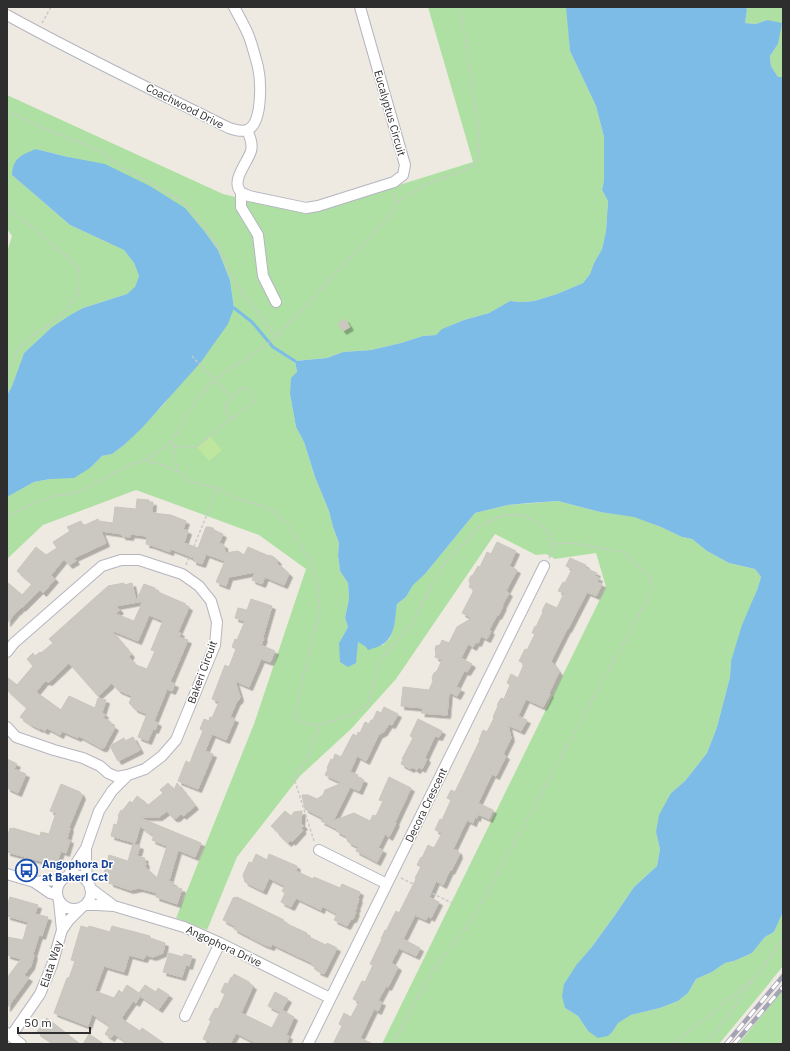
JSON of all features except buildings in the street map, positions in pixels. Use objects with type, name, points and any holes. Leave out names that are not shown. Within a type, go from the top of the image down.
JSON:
[{"type":"street","points":[[234,7],[248,34],[258,68],[260,97],[257,117],[253,126],[247,130],[251,140],[251,150],[237,180],[241,192],[241,207],[258,235],[263,276],[276,302]]},
{"type":"street","name":"Eucalyptus Circuit","points":[[241,192],[249,196],[306,208],[318,206],[394,182],[403,175],[405,165],[360,7]]},
{"type":"street","name":"Coachwood Drive","points":[[7,15],[229,128],[238,131],[247,130]]},
{"type":"street","name":"Bakeri Circuit","points":[[7,652],[14,643],[102,566],[121,560],[139,560],[182,574],[199,586],[211,601],[217,622],[214,646],[176,740],[162,756],[145,769],[117,777],[108,773],[100,766],[82,758],[16,737],[7,727]]},
{"type":"street","name":"Decora Crescent","points":[[308,1044],[544,566]]},
{"type":"street","name":"Bakeri Circuit","points":[[65,879],[86,848],[99,811],[112,791],[128,775]]},
{"type":"street","name":"Bakeri Circuit","points":[[86,848],[86,868],[89,886]]},
{"type":"street","points":[[319,850],[388,884]]},
{"type":"street","points":[[7,874],[34,882],[58,898],[64,907],[70,909],[77,909],[84,906],[89,901],[91,895],[89,886],[84,879],[79,876],[34,882]]},
{"type":"street","points":[[58,898],[58,886],[65,879]]},
{"type":"street","name":"Angophora Drive","points":[[89,886],[114,906]]},
{"type":"street","name":"Elata Way","points":[[58,898],[62,930]]},
{"type":"street","name":"Angophora Drive","points":[[84,906],[114,906],[184,927],[220,943],[330,998]]},
{"type":"street","name":"Elata Way","points":[[9,1035],[40,994],[52,965],[62,930],[69,920],[84,906]]},
{"type":"street","points":[[185,1016],[220,943]]},
{"type":"street","points":[[9,1035],[21,1044]]},
{"type":"path","points":[[38,32],[51,7]]},
{"type":"path","points":[[396,202],[431,182],[474,165],[479,156],[479,132],[460,7]]},
{"type":"path","points":[[7,111],[100,151],[121,168],[185,204],[215,240],[236,284],[276,337]]},
{"type":"path","points":[[7,516],[54,496],[71,494],[84,490],[131,464],[145,461],[172,441],[190,410],[214,380],[263,348],[276,337],[395,210],[396,202],[393,192]]},
{"type":"path","points":[[7,206],[74,263],[79,270],[80,277],[77,294],[68,310],[36,333],[17,350],[7,374]]},
{"type":"path","points":[[192,356],[231,397]]},
{"type":"path","points":[[173,446],[197,447],[231,419],[239,412],[253,403],[253,393],[249,389],[244,388],[222,404],[225,408],[224,411],[231,419]]},
{"type":"path","points":[[172,441],[178,472]]},
{"type":"path","points":[[145,461],[163,465],[178,472],[189,481],[218,488],[235,498],[271,510],[289,526],[309,558],[318,584],[320,612],[305,668],[296,710],[298,720],[310,725],[320,725],[356,713],[369,702],[376,672],[381,659],[413,623],[433,582],[445,563],[479,527],[503,515],[523,515],[539,524],[549,534],[554,552],[544,566]]},
{"type":"path","points":[[182,574],[218,488]]},
{"type":"path","points":[[393,1044],[433,970],[474,917],[653,589],[648,575],[623,552],[573,542],[552,544]]},
{"type":"path","points":[[319,850],[314,841],[294,778],[307,759],[320,725]]},
{"type":"path","points":[[393,873],[452,902]]},
{"type":"path","points":[[707,1044],[783,940]]},
{"type":"path","points":[[674,1044],[755,978]]},
{"type":"path","points":[[779,1044],[783,1040]]},
{"type":"green space","points":[[428,7],[567,7],[570,51],[596,106],[604,137],[604,180],[602,190],[608,201],[606,231],[602,249],[590,274],[583,283],[557,294],[534,301],[510,301],[489,313],[464,320],[443,329],[436,335],[423,336],[371,350],[343,352],[327,358],[295,361],[297,372],[290,394],[296,427],[304,442],[315,477],[329,511],[339,543],[338,555],[340,571],[348,583],[349,599],[345,618],[348,627],[339,643],[358,642],[366,647],[383,645],[390,638],[394,626],[397,604],[406,597],[413,584],[425,574],[475,513],[508,505],[558,501],[600,512],[633,516],[682,537],[692,539],[707,551],[729,563],[755,569],[761,577],[731,661],[730,677],[717,727],[707,753],[685,781],[671,793],[656,832],[660,849],[657,866],[634,887],[564,984],[565,1008],[578,1016],[588,1031],[613,1031],[617,1023],[631,1015],[660,1008],[678,1001],[688,993],[696,979],[712,972],[725,963],[734,961],[752,953],[765,937],[774,932],[783,912],[783,966],[719,1044],[382,1044],[606,587],[596,553],[555,559],[546,554],[536,555],[495,534],[396,679],[351,729],[300,776],[237,857],[207,930],[176,918],[254,724],[306,569],[259,535],[136,490],[43,525],[7,559],[7,497],[34,482],[90,468],[102,456],[112,454],[124,445],[165,403],[234,308],[230,280],[218,250],[205,232],[68,157],[36,149],[12,175],[70,225],[124,250],[134,263],[139,276],[135,288],[127,294],[83,308],[52,327],[24,353],[12,386],[7,395],[7,252],[12,236],[7,229],[7,95],[223,194],[306,214],[473,162]]},
{"type":"green space","points":[[746,7],[783,7],[783,77],[778,77],[771,66],[770,56],[778,44],[767,20],[756,24],[745,23]]},
{"type":"green space","points":[[210,436],[222,450],[209,461],[197,447]]},
{"type":"green space","points":[[783,990],[783,1044],[738,1044]]},
{"type":"water","points":[[566,7],[746,7],[745,23],[756,24],[767,20],[782,23],[778,44],[770,56],[771,66],[778,77],[783,77],[783,912],[774,932],[765,937],[752,953],[734,961],[725,963],[712,972],[696,979],[688,993],[678,1001],[660,1008],[631,1015],[618,1023],[608,1036],[598,1038],[588,1031],[578,1016],[565,1008],[562,996],[564,984],[634,887],[657,866],[660,849],[656,832],[659,815],[671,793],[685,781],[707,753],[717,727],[730,677],[731,661],[742,625],[761,577],[755,569],[729,563],[707,551],[692,539],[682,537],[634,517],[600,512],[558,501],[508,505],[475,513],[425,574],[413,585],[406,597],[397,604],[393,631],[387,641],[380,646],[368,650],[358,642],[356,663],[348,667],[340,662],[339,643],[348,627],[345,618],[349,599],[348,583],[340,571],[338,555],[339,543],[304,442],[296,427],[290,394],[291,378],[297,372],[295,361],[327,358],[343,352],[371,350],[423,336],[436,335],[442,329],[464,320],[489,313],[510,301],[534,301],[557,294],[583,283],[590,274],[602,249],[606,231],[608,201],[602,190],[604,180],[604,137],[596,106],[570,51]]},
{"type":"water","points":[[36,149],[105,164],[150,186],[185,208],[218,250],[230,280],[234,308],[228,324],[201,362],[142,428],[124,445],[112,454],[102,456],[90,468],[74,478],[50,479],[34,482],[7,497],[7,395],[12,386],[24,353],[52,327],[70,315],[83,308],[127,294],[135,287],[139,276],[134,263],[124,250],[70,225],[12,175],[16,161],[22,155]]},
{"type":"waterway","points":[[234,308],[252,322],[273,347],[295,361]]},
{"type":"railway","points":[[726,1044],[783,976]]},
{"type":"railway","points":[[734,1044],[783,987]]},
{"type":"place","name":"Angophora Dr at Bakeri Cct","points":[[26,870]]}]
